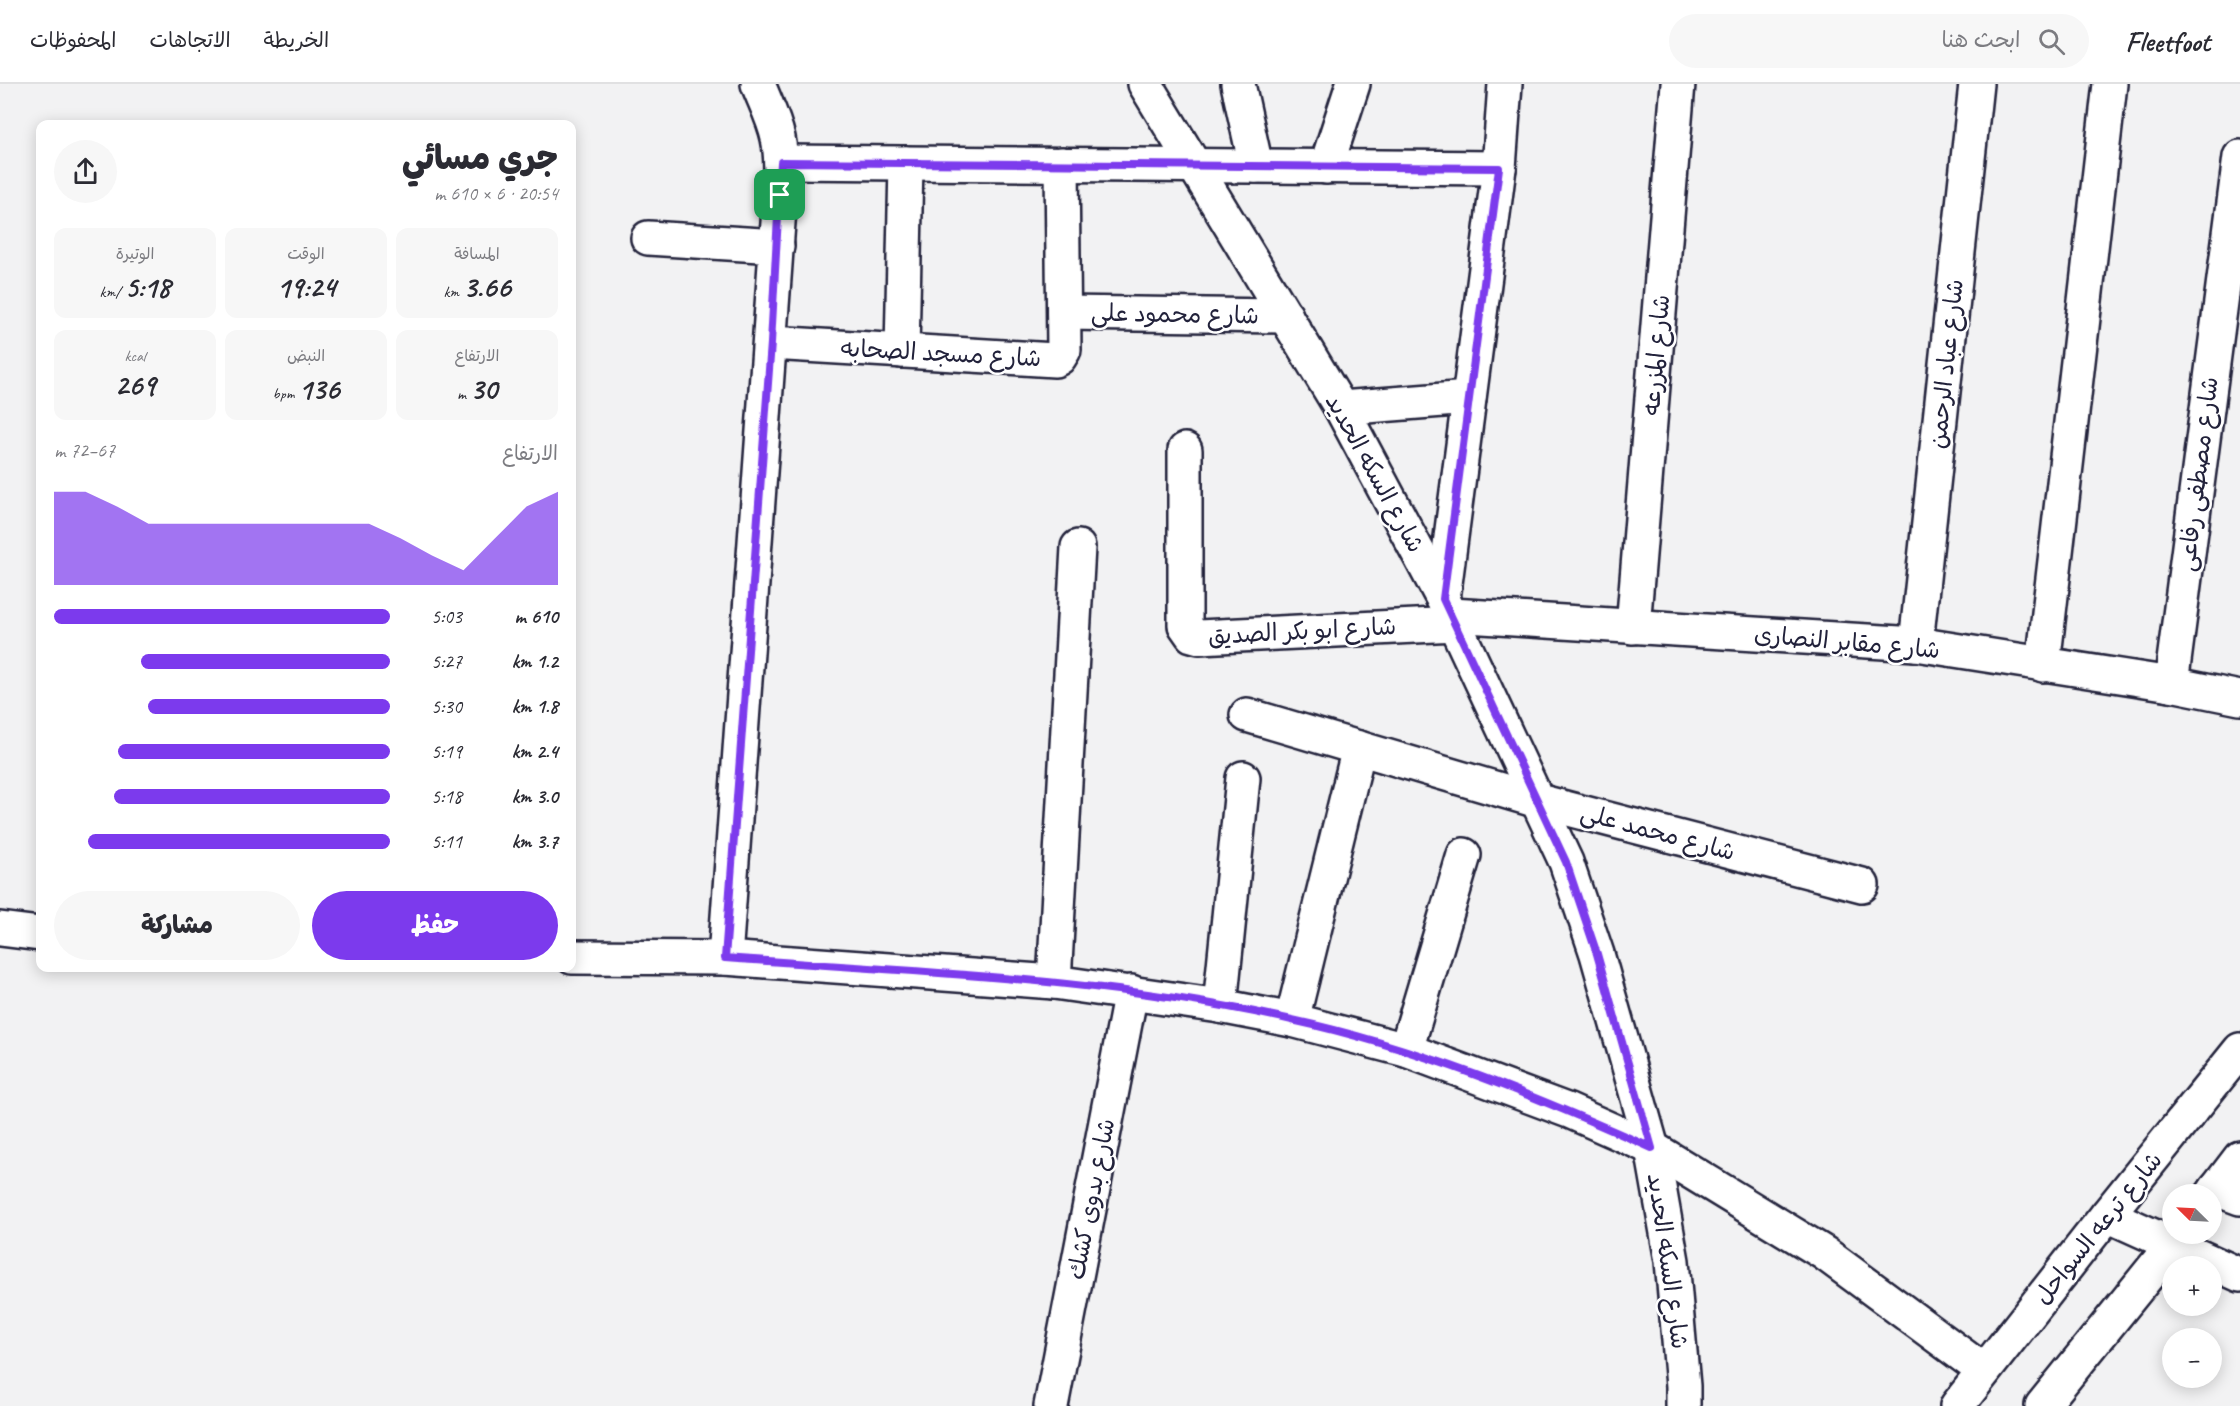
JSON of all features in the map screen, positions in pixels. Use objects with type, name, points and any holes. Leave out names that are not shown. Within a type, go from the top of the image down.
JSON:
[{"type":"street","points":[[725,958],[771,343],[781,162],[774,122],[758,84]]},
{"type":"street","name":"شارع السكه الحديد","points":[[1145,84],[1341,408],[1450,613],[1566,862],[1597,954],[1652,1148],[1672,1261],[1683,1406]]},
{"type":"street","points":[[1238,84],[1256,166]]},
{"type":"street","points":[[1326,167],[1353,84]]},
{"type":"street","points":[[1450,613],[1469,398],[1499,168],[1505,84]]},
{"type":"street","name":"شارع المزرعه","points":[[1633,627],[1678,84]]},
{"type":"street","name":"شارع عباد الرحمن","points":[[1916,644],[1976,84]]},
{"type":"street","points":[[2043,665],[2109,84]]},
{"type":"street","name":"شارع مصطفى رفاعى","points":[[2171,684],[2240,157]]},
{"type":"street","points":[[781,162],[1499,168]]},
{"type":"street","points":[[902,351],[906,163]]},
{"type":"street","name":"شارع مسجد الصحابه","points":[[771,343],[1055,360],[1063,355],[1064,350],[1062,164]]},
{"type":"street","points":[[648,238],[777,246]]},
{"type":"street","name":"شارع محمود على","points":[[1064,313],[1286,316]]},
{"type":"street","points":[[1341,408],[1469,398]]},
{"type":"street","name":"شارع ابو بكر الصديق","points":[[1185,450],[1185,625],[1192,635],[1199,637],[1450,613]]},
{"type":"street","points":[[1054,982],[1078,547]]},
{"type":"street","name":"شارع مقابر النصارى","points":[[1450,613],[1633,627],[1916,644],[2171,684],[2240,698]]},
{"type":"street","name":"شارع محمد على","points":[[1247,715],[1538,801],[1862,885]]},
{"type":"street","points":[[1292,1020],[1359,748]]},
{"type":"street","points":[[1220,1006],[1243,778]]},
{"type":"street","points":[[1406,1050],[1464,855]]},
{"type":"street","points":[[0,929],[36,934]]},
{"type":"street","points":[[576,957],[725,958],[1054,982],[1220,1006],[1292,1020],[1406,1050],[1569,1111],[1652,1148],[1824,1253],[1984,1371]]},
{"type":"street","name":"شارع بدوى كشك","points":[[1051,1406],[1131,992]]},
{"type":"street","name":"شارع ترعه السواحل","points":[[1957,1406],[2106,1215],[2240,1050]]},
{"type":"street","points":[[2222,1194],[2240,1158]]},
{"type":"street","points":[[2106,1215],[2162,1234]]},
{"type":"street","points":[[2042,1406],[2173,1244]]},
{"type":"street","points":[[2186,1244],[2240,1275]]},
{"type":"route","points":[[781,162],[1499,168],[1443,599],[1566,862],[1597,954],[1652,1148],[1569,1111],[1406,1050],[1292,1020],[1220,1006],[1054,982],[725,958],[780,195],[781,162]]}]
